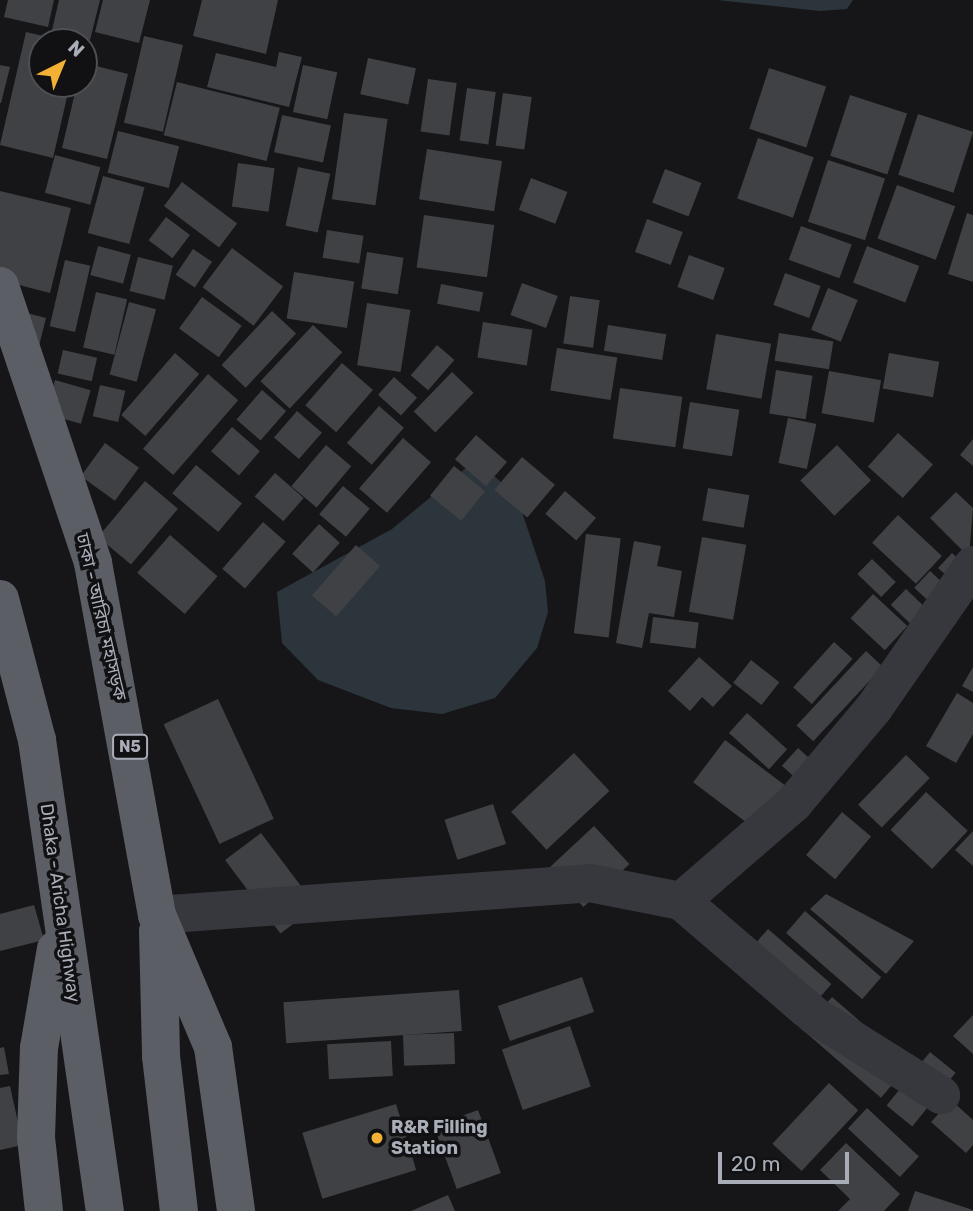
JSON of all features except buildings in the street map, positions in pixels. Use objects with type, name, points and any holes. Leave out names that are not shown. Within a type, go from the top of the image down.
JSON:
[{"type":"highway","name":"ঢাকা - আরিচা মহাসড়ক","points":[[0,286],[93,563],[157,915],[161,1056],[179,1211]]},
{"type":"highway","name":"Dhaka - Aricha Highway","points":[[0,599],[37,740],[61,922],[105,1211]]},
{"type":"highway","name":"ঢাকা - আরিচা মহাসড়ক","points":[[157,915],[213,1047],[236,1211]]},
{"type":"highway","points":[[44,1211],[36,1137],[39,1048],[61,922]]},
{"type":"street","points":[[681,901],[794,803],[873,708],[973,565]]},
{"type":"street","points":[[157,915],[590,883],[681,901],[815,1016],[941,1095]]},
{"type":"shaded area","points":[[717,0],[853,0],[847,9],[820,11]]},
{"type":"shaded area","points":[[467,467],[490,472],[517,497],[545,581],[548,612],[537,648],[495,698],[442,714],[391,708],[318,680],[282,643],[277,592],[392,529]]},
{"type":"place","name":"R&R Filling Station","points":[[377,1138]]}]
